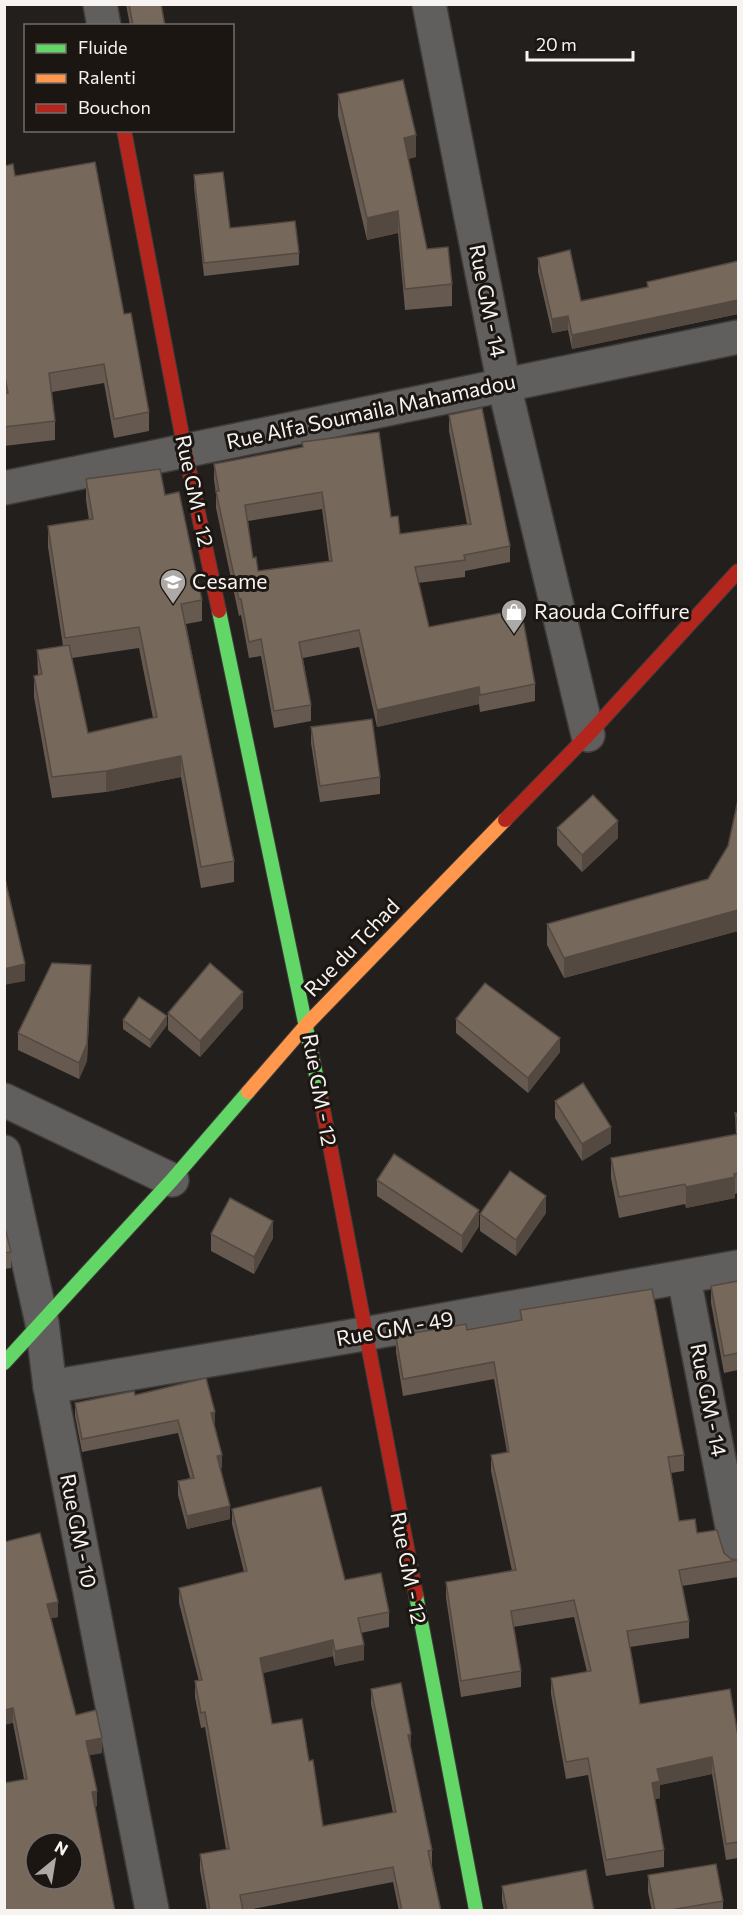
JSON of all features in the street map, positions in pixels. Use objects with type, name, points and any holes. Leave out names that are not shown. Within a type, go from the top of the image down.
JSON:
[{"type":"street","points":[[100,4],[104,24]]},
{"type":"street","name":"Rue GM - 14","points":[[429,4],[504,385],[588,735]]},
{"type":"street","name":"Rue GM - 12","points":[[124,132],[185,451],[307,1024],[364,1334],[476,1911]]},
{"type":"street","name":"Rue Alfa Soumaila Mahamadou","points":[[4,488],[738,337]]},
{"type":"street","name":"Rue du Tchad","points":[[4,1363],[172,1180],[307,1024],[588,735],[738,571]]},
{"type":"street","points":[[4,1100],[172,1180]]},
{"type":"street","name":"Rue GM - 10","points":[[4,1152],[42,1323],[50,1387],[152,1911]]},
{"type":"street","name":"Rue GM - 49","points":[[50,1387],[738,1267]]},
{"type":"street","name":"Rue GM - 14","points":[[684,1278],[738,1558]]},
{"type":"building","points":[[129,4],[161,4],[165,24],[133,24]]},
{"type":"building","points":[[403,80],[416,135],[404,138],[427,249],[448,247],[452,284],[405,289],[398,211],[367,218],[338,94]]},
{"type":"building","points":[[95,162],[124,314],[131,313],[149,412],[114,419],[104,364],[49,373],[55,421],[4,427],[4,394],[8,393],[4,372],[4,166],[13,164],[15,176]]},
{"type":"building","points":[[223,172],[230,228],[295,221],[299,253],[204,263],[194,175]]},
{"type":"building","points":[[570,250],[581,301],[648,287],[647,282],[738,261],[738,300],[572,335],[568,316],[552,319],[538,258]]},
{"type":"building","points":[[482,408],[510,546],[464,555],[465,560],[415,567],[429,627],[521,609],[535,684],[480,695],[479,687],[377,710],[359,630],[299,642],[311,705],[274,711],[261,639],[249,642],[216,491],[219,491],[214,464],[303,447],[302,442],[379,432],[391,517],[398,516],[400,534],[471,524],[449,415]],"holes":[[[322,492],[332,561],[258,571],[256,557],[253,558],[245,505]]]},
{"type":"building","points":[[160,469],[165,495],[179,492],[202,600],[181,604],[234,861],[201,867],[181,756],[106,771],[52,777],[34,676],[42,674],[37,650],[69,645],[88,733],[157,717],[139,627],[65,638],[48,526],[93,519],[86,479]]},
{"type":"building","points":[[372,719],[380,777],[320,786],[311,727]]},
{"type":"building","points":[[593,795],[618,821],[582,855],[557,828]]},
{"type":"building","points":[[738,800],[738,910],[564,958],[547,924],[708,879],[728,846]]},
{"type":"building","points":[[4,875],[25,964],[4,969]]},
{"type":"building","points":[[52,963],[91,965],[87,1044],[79,1063],[18,1033]]},
{"type":"building","points":[[210,963],[243,992],[200,1041],[168,1013]]},
{"type":"building","points":[[485,983],[560,1038],[528,1078],[456,1019]]},
{"type":"building","points":[[139,997],[167,1016],[150,1040],[123,1020]]},
{"type":"building","points":[[583,1083],[611,1127],[582,1144],[555,1101]]},
{"type":"building","points":[[738,1134],[738,1173],[734,1174],[735,1177],[619,1197],[611,1158]]},
{"type":"building","points":[[394,1154],[479,1210],[462,1236],[377,1180]]},
{"type":"building","points":[[510,1171],[546,1196],[516,1240],[480,1214]]},
{"type":"building","points":[[230,1198],[273,1221],[254,1257],[211,1234]]},
{"type":"building","points":[[4,1224],[11,1252],[4,1253]]},
{"type":"building","points":[[738,1281],[738,1353],[724,1356],[711,1286]]},
{"type":"building","points":[[652,1289],[684,1455],[668,1457],[679,1521],[695,1519],[697,1533],[717,1530],[724,1553],[731,1559],[738,1560],[679,1570],[689,1621],[627,1631],[640,1704],[730,1689],[738,1736],[738,1842],[726,1844],[712,1757],[657,1769],[660,1781],[652,1783],[664,1850],[606,1860],[588,1758],[566,1762],[551,1678],[591,1671],[574,1600],[511,1611],[521,1671],[461,1681],[446,1582],[516,1570],[491,1455],[509,1452],[494,1362],[403,1379],[396,1336],[466,1324],[467,1330],[522,1320],[520,1310]]},
{"type":"building","points":[[206,1378],[215,1412],[211,1413],[222,1455],[217,1456],[230,1506],[187,1516],[178,1481],[194,1478],[178,1420],[82,1439],[75,1403],[134,1391],[135,1395]]},
{"type":"building","points":[[321,1487],[345,1580],[381,1573],[389,1612],[358,1618],[364,1645],[335,1651],[333,1640],[260,1658],[272,1724],[302,1719],[309,1761],[313,1760],[323,1826],[396,1812],[371,1689],[401,1683],[411,1734],[408,1735],[432,1850],[428,1851],[441,1911],[402,1911],[393,1867],[240,1895],[243,1911],[210,1911],[200,1854],[229,1849],[205,1712],[201,1713],[195,1681],[202,1680],[179,1588],[247,1571],[232,1509]]},
{"type":"building","points":[[40,1533],[58,1602],[47,1604],[76,1715],[96,1710],[102,1738],[86,1741],[97,1791],[92,1792],[115,1911],[4,1911],[4,1783],[27,1779],[13,1708],[4,1710],[4,1542]]},
{"type":"building","points":[[716,1864],[723,1901],[655,1911],[648,1875]]},
{"type":"building","points":[[586,1870],[594,1911],[507,1911],[502,1886]]},
{"type":"traffic: fast","points":[[219,611],[321,1099]]},
{"type":"traffic: fast","points":[[4,1363],[172,1180],[248,1092]]},
{"type":"traffic: fast","points":[[416,1595],[476,1910]]},
{"type":"traffic: slow","points":[[248,1092],[307,1024],[505,820]]},
{"type":"traffic: jam","points":[[124,132],[185,451],[219,611]]},
{"type":"traffic: jam","points":[[505,820],[588,735],[738,571]]},
{"type":"traffic: jam","points":[[321,1099],[416,1595]]},
{"type":"place","name":"Cesame","points":[[173,605]]},
{"type":"place","name":"Raouda Coiffure","points":[[514,635]]}]
